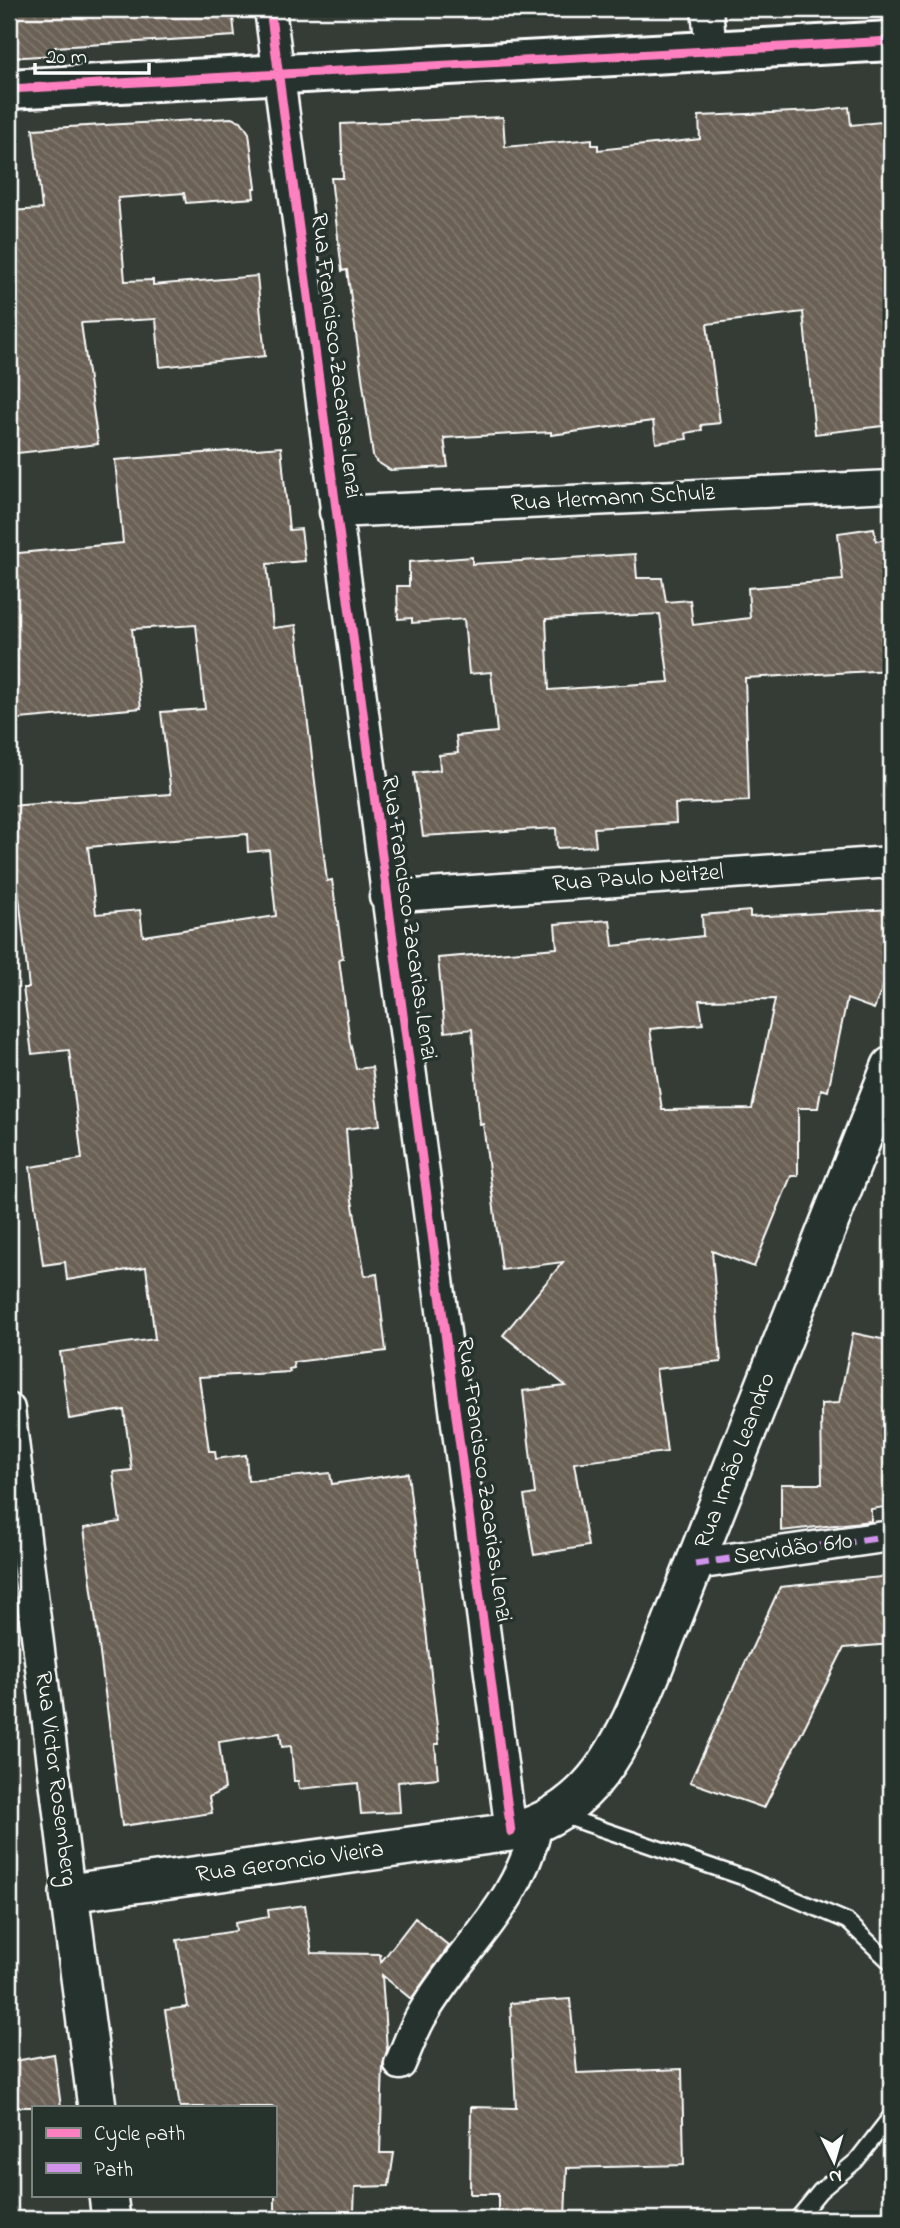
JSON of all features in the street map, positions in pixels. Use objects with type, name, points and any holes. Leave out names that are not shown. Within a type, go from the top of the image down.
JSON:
[{"type":"main road","points":[[9,89],[891,41]]},
{"type":"street","name":"Rua Francisco Zacarias Lenzi","points":[[270,9],[386,897],[536,1824]]},
{"type":"street","points":[[707,9],[711,50]]},
{"type":"street","name":"Rua Hermann Schulz","points":[[335,512],[891,486]]},
{"type":"street","name":"Rua Paulo Neitzel","points":[[386,897],[891,862]]},
{"type":"street","name":"Rua Irmão Leandro","points":[[400,2064],[421,2015],[506,1903],[519,1880],[536,1824],[587,1789],[610,1758],[632,1719],[891,1066]]},
{"type":"street","name":"Rua Victor Rosemberg","points":[[9,1409],[97,2106]]},
{"type":"street","name":"Servidão 610","points":[[695,1564],[891,1535]]},
{"type":"street","name":"Rua Geroncio Vieira","points":[[69,1893],[536,1824]]},
{"type":"street","points":[[108,2196],[111,2219]]},
{"type":"lane","points":[[536,1824],[745,1878],[847,1921],[891,1963]]},
{"type":"lane","points":[[797,2219],[820,2190],[856,2161],[891,2116]]},
{"type":"building","points":[[9,9],[232,9],[235,36],[55,47],[55,55],[9,58]]},
{"type":"building","points":[[849,107],[851,125],[891,121],[891,310],[884,311],[890,364],[887,364],[891,425],[815,434],[803,312],[707,324],[720,423],[701,425],[702,430],[686,433],[687,439],[656,443],[653,421],[551,435],[551,432],[444,438],[448,467],[390,470],[376,461],[373,456],[347,270],[342,271],[331,178],[343,178],[341,124],[503,117],[505,147],[592,139],[592,145],[598,145],[598,150],[700,139],[699,116]]},
{"type":"building","points":[[231,118],[241,121],[249,133],[256,188],[253,188],[254,198],[186,203],[184,193],[118,198],[125,281],[153,280],[153,285],[257,276],[265,356],[160,367],[156,319],[81,323],[98,444],[9,454],[9,211],[42,209],[33,129]]},
{"type":"building","points":[[281,447],[289,530],[301,529],[305,561],[267,564],[273,628],[296,625],[327,881],[332,880],[343,958],[339,959],[350,1042],[356,1069],[372,1067],[380,1125],[346,1129],[351,1194],[365,1276],[377,1274],[386,1351],[293,1362],[294,1368],[289,1369],[290,1372],[199,1377],[209,1451],[215,1451],[216,1459],[246,1455],[248,1481],[330,1473],[332,1484],[408,1473],[439,1744],[435,1744],[438,1778],[398,1782],[400,1812],[361,1814],[358,1783],[299,1789],[298,1781],[294,1781],[291,1746],[282,1747],[280,1733],[219,1742],[225,1789],[209,1797],[212,1813],[122,1826],[84,1528],[120,1522],[113,1472],[132,1470],[124,1410],[69,1419],[60,1352],[155,1339],[146,1267],[67,1280],[65,1262],[43,1265],[30,1167],[82,1159],[69,1050],[32,1054],[23,988],[29,988],[18,887],[9,888],[9,806],[171,794],[161,712],[205,709],[196,625],[132,629],[141,708],[9,720],[9,554],[123,543],[115,460]],"holes":[[[247,834],[248,852],[269,850],[276,916],[143,936],[140,910],[96,914],[88,847]]]},
{"type":"building","points":[[874,528],[876,541],[891,539],[891,670],[745,678],[749,801],[675,804],[676,823],[594,828],[596,846],[557,848],[556,828],[423,836],[414,773],[440,770],[439,755],[458,753],[456,736],[497,732],[491,672],[469,674],[464,619],[412,623],[412,618],[398,619],[397,586],[409,586],[409,562],[472,557],[472,564],[635,554],[637,578],[662,578],[666,602],[690,600],[693,625],[750,618],[748,588],[843,580],[838,533]],"holes":[[[660,614],[669,682],[549,690],[546,619]]]},
{"type":"building","points":[[891,909],[891,967],[874,1009],[847,999],[828,1091],[821,1089],[818,1108],[798,1108],[798,1176],[791,1176],[754,1267],[712,1251],[721,1362],[656,1369],[667,1452],[574,1463],[588,1546],[534,1555],[524,1496],[535,1494],[523,1391],[566,1386],[503,1335],[563,1262],[502,1270],[483,1124],[480,1125],[472,1029],[445,1032],[438,958],[557,948],[555,924],[610,920],[613,946],[703,936],[702,915],[750,911],[750,917]],"holes":[[[775,999],[752,1109],[662,1110],[650,1029],[703,1024],[699,1000]]]},
{"type":"building","points":[[853,1333],[891,1341],[891,1506],[871,1509],[871,1521],[781,1531],[781,1484],[822,1484],[821,1404],[839,1403]]},
{"type":"building","points":[[891,1576],[891,1644],[844,1648],[764,1808],[690,1782],[780,1587]]},
{"type":"building","points":[[305,1905],[312,1953],[380,1954],[381,1962],[415,1918],[449,1946],[411,1999],[382,1975],[387,2050],[383,2065],[380,2153],[394,2153],[389,2186],[355,2187],[354,2212],[348,2213],[349,2219],[275,2219],[276,2106],[180,2106],[165,2010],[188,2007],[177,1940],[236,1931],[235,1923],[269,1917],[268,1910]]},
{"type":"building","points":[[570,1999],[577,2073],[682,2069],[684,2165],[567,2168],[565,2219],[498,2219],[498,2194],[470,2194],[471,2107],[516,2108],[510,2003]]},
{"type":"building","points":[[54,2054],[61,2106],[9,2107],[9,2062]]},
{"type":"marked path","points":[[695,1564],[891,1536]]},
{"type":"cycle path","points":[[270,9],[511,1832]]},
{"type":"cycle path","points":[[9,89],[891,41]]}]
